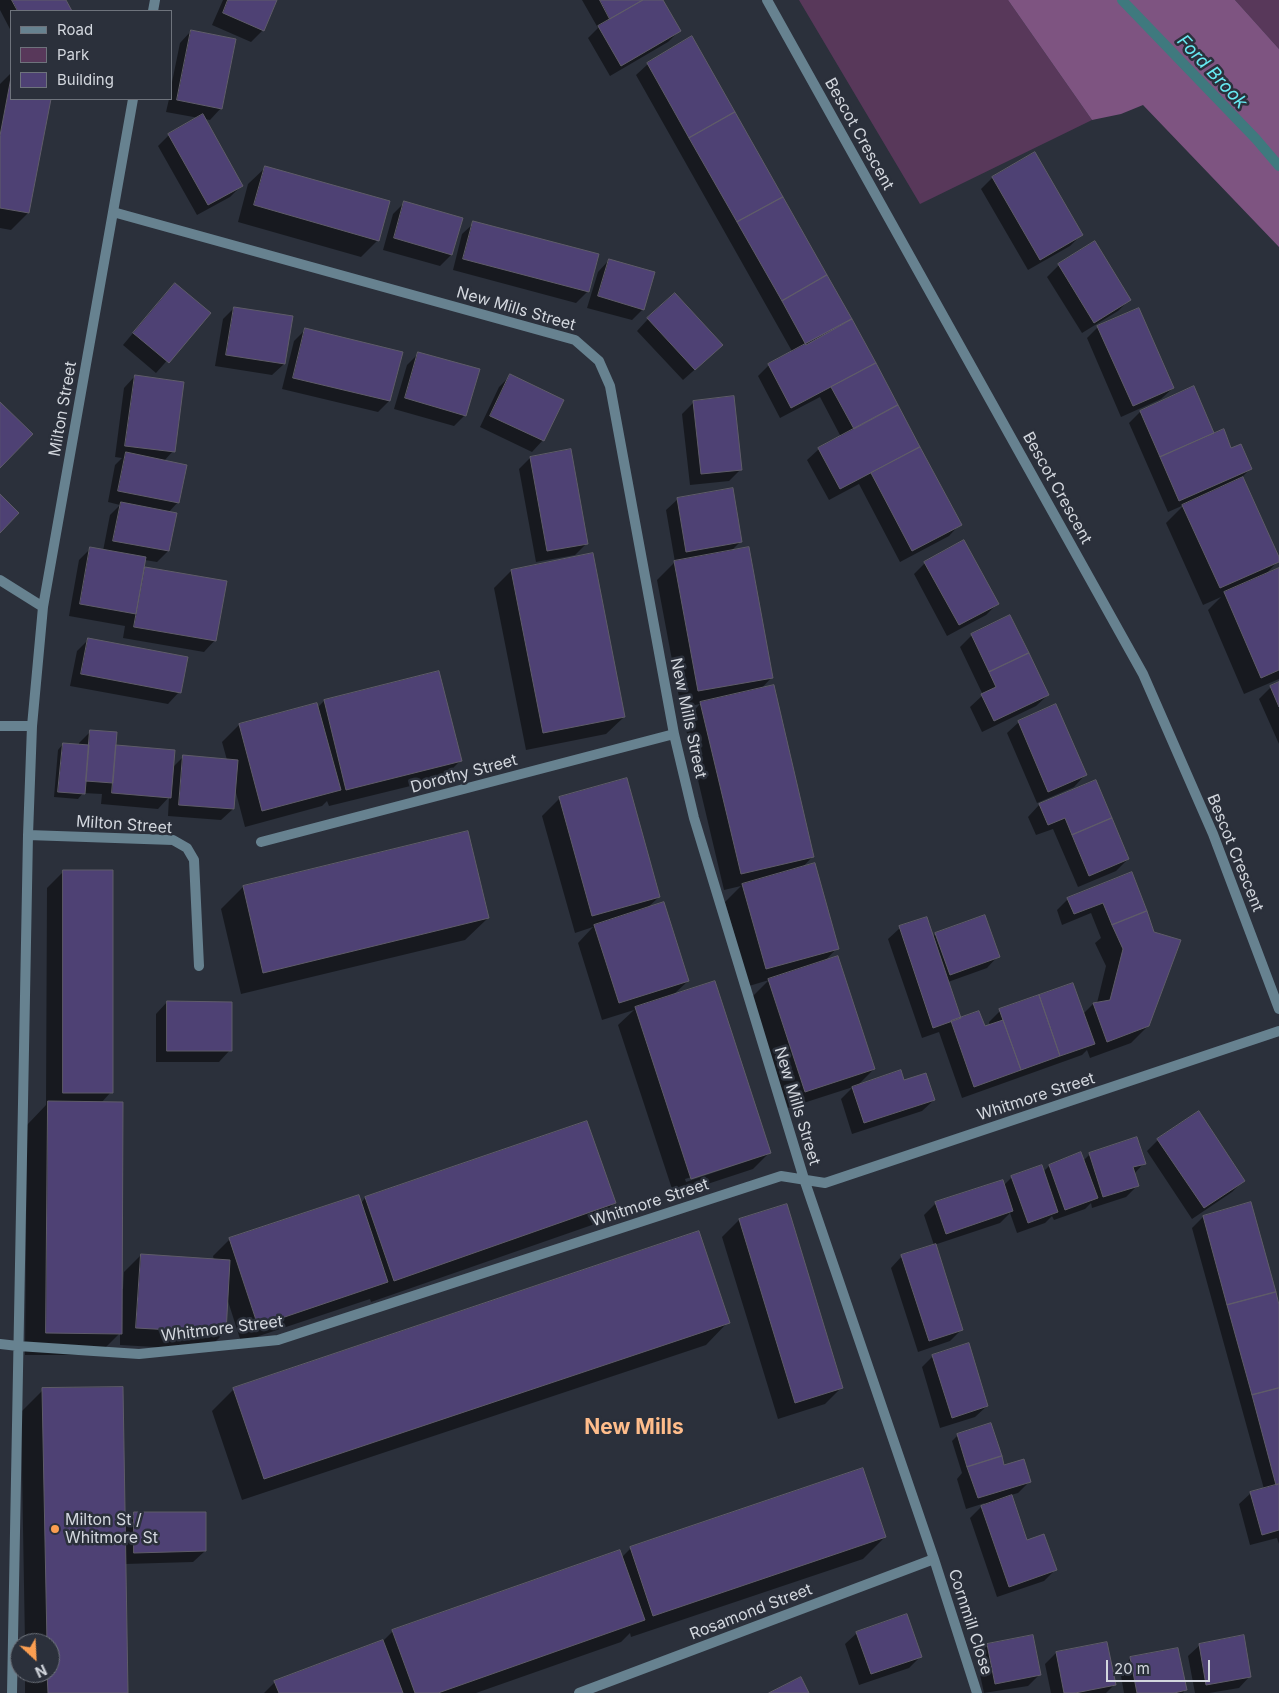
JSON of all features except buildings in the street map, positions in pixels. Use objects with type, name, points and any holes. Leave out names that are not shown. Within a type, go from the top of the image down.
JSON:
[{"type":"street","name":"Bescot Crescent","points":[[767,0],[1144,674],[1213,834],[1279,1010]]},
{"type":"street","name":"Milton Street","points":[[12,1693],[28,835],[32,726],[43,607],[133,100]]},
{"type":"street","name":"New Mills Street","points":[[113,212],[575,340],[599,361],[610,386],[674,734],[694,818],[804,1179],[934,1560]]},
{"type":"street","points":[[0,580],[43,607]]},
{"type":"street","points":[[0,726],[32,726]]},
{"type":"street","name":"Dorothy Street","points":[[261,842],[674,734]]},
{"type":"street","name":"Milton Street","points":[[28,835],[173,840],[187,848],[194,860],[199,966]]},
{"type":"street","name":"Whitmore Street","points":[[0,1344],[139,1354],[278,1340],[782,1176],[825,1183],[1279,1031]]},
{"type":"street","name":"Rosamond Street","points":[[581,1693],[934,1560]]},
{"type":"street","name":"Cornmill Close","points":[[934,1560],[977,1693]]},
{"type":"green space","points":[[799,0],[1008,0],[1092,120],[920,204]]},
{"type":"green space","points":[[1235,0],[1279,0],[1279,49]]},
{"type":"shaded area","points":[[1008,0],[1235,0],[1279,49],[1279,247],[1143,105],[1121,114],[1092,120]]},
{"type":"waterway","name":"Ford Brook","points":[[1122,0],[1256,139],[1279,166]]},
{"type":"place","name":"Milton St / Whitmore St","points":[[55,1529]]},
{"type":"district","name":"New Mills","points":[[634,1428]]}]
